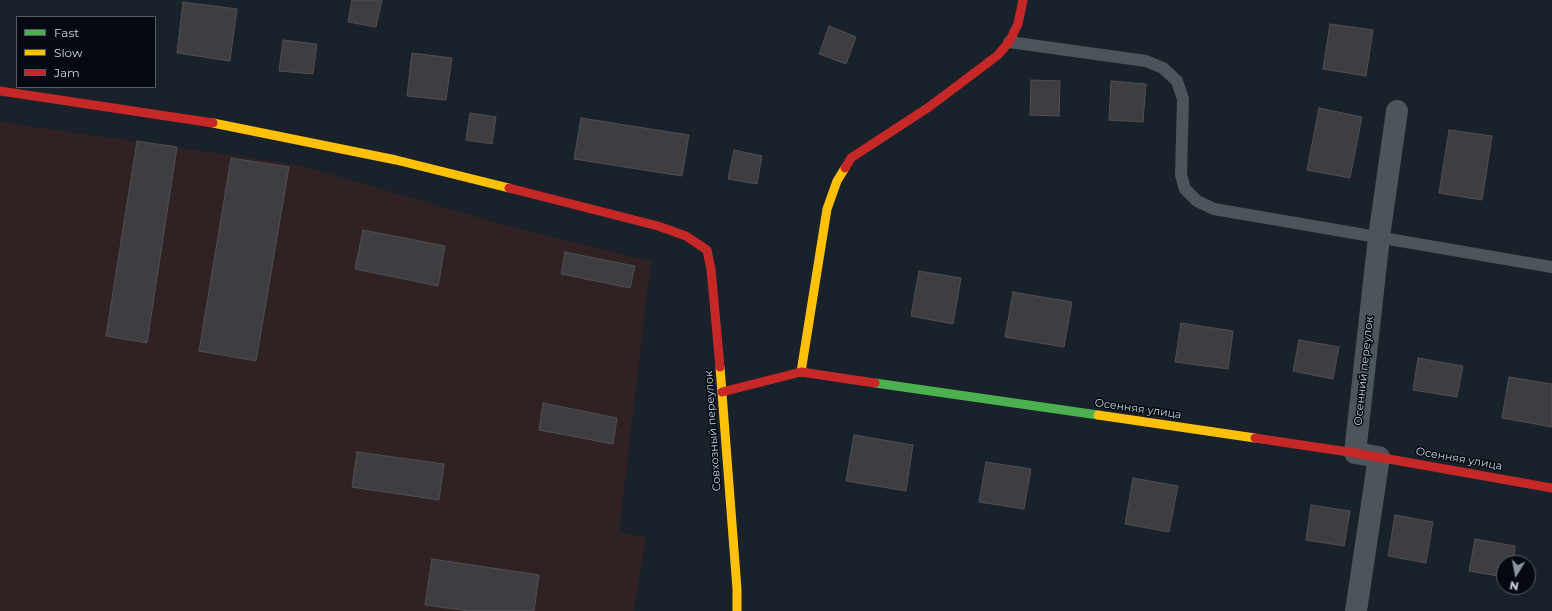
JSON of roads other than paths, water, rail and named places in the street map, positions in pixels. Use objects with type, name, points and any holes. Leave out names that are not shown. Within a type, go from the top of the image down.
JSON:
[{"type":"street","points":[[801,372],[827,208],[837,181],[851,158],[929,107],[998,55],[1010,42],[1018,24],[1022,0]]},
{"type":"street","name":"Совхозный переулок","points":[[0,91],[191,119],[396,160],[658,226],[686,236],[707,250],[711,269],[719,343],[737,589],[737,611]]},
{"type":"street","name":"Осенний переулок","points":[[1355,453],[1379,237],[1397,111]]},
{"type":"street","name":"Осенняя улица","points":[[722,392],[801,372],[1355,453]]},
{"type":"street","points":[[1355,453],[1379,457],[1356,611]]},
{"type":"street","name":"Осенняя улица","points":[[1379,457],[1552,488]]},
{"type":"lane","points":[[1010,42],[1146,61],[1164,68],[1177,81],[1183,99],[1181,175],[1185,189],[1197,201],[1214,209],[1552,267]]}]
